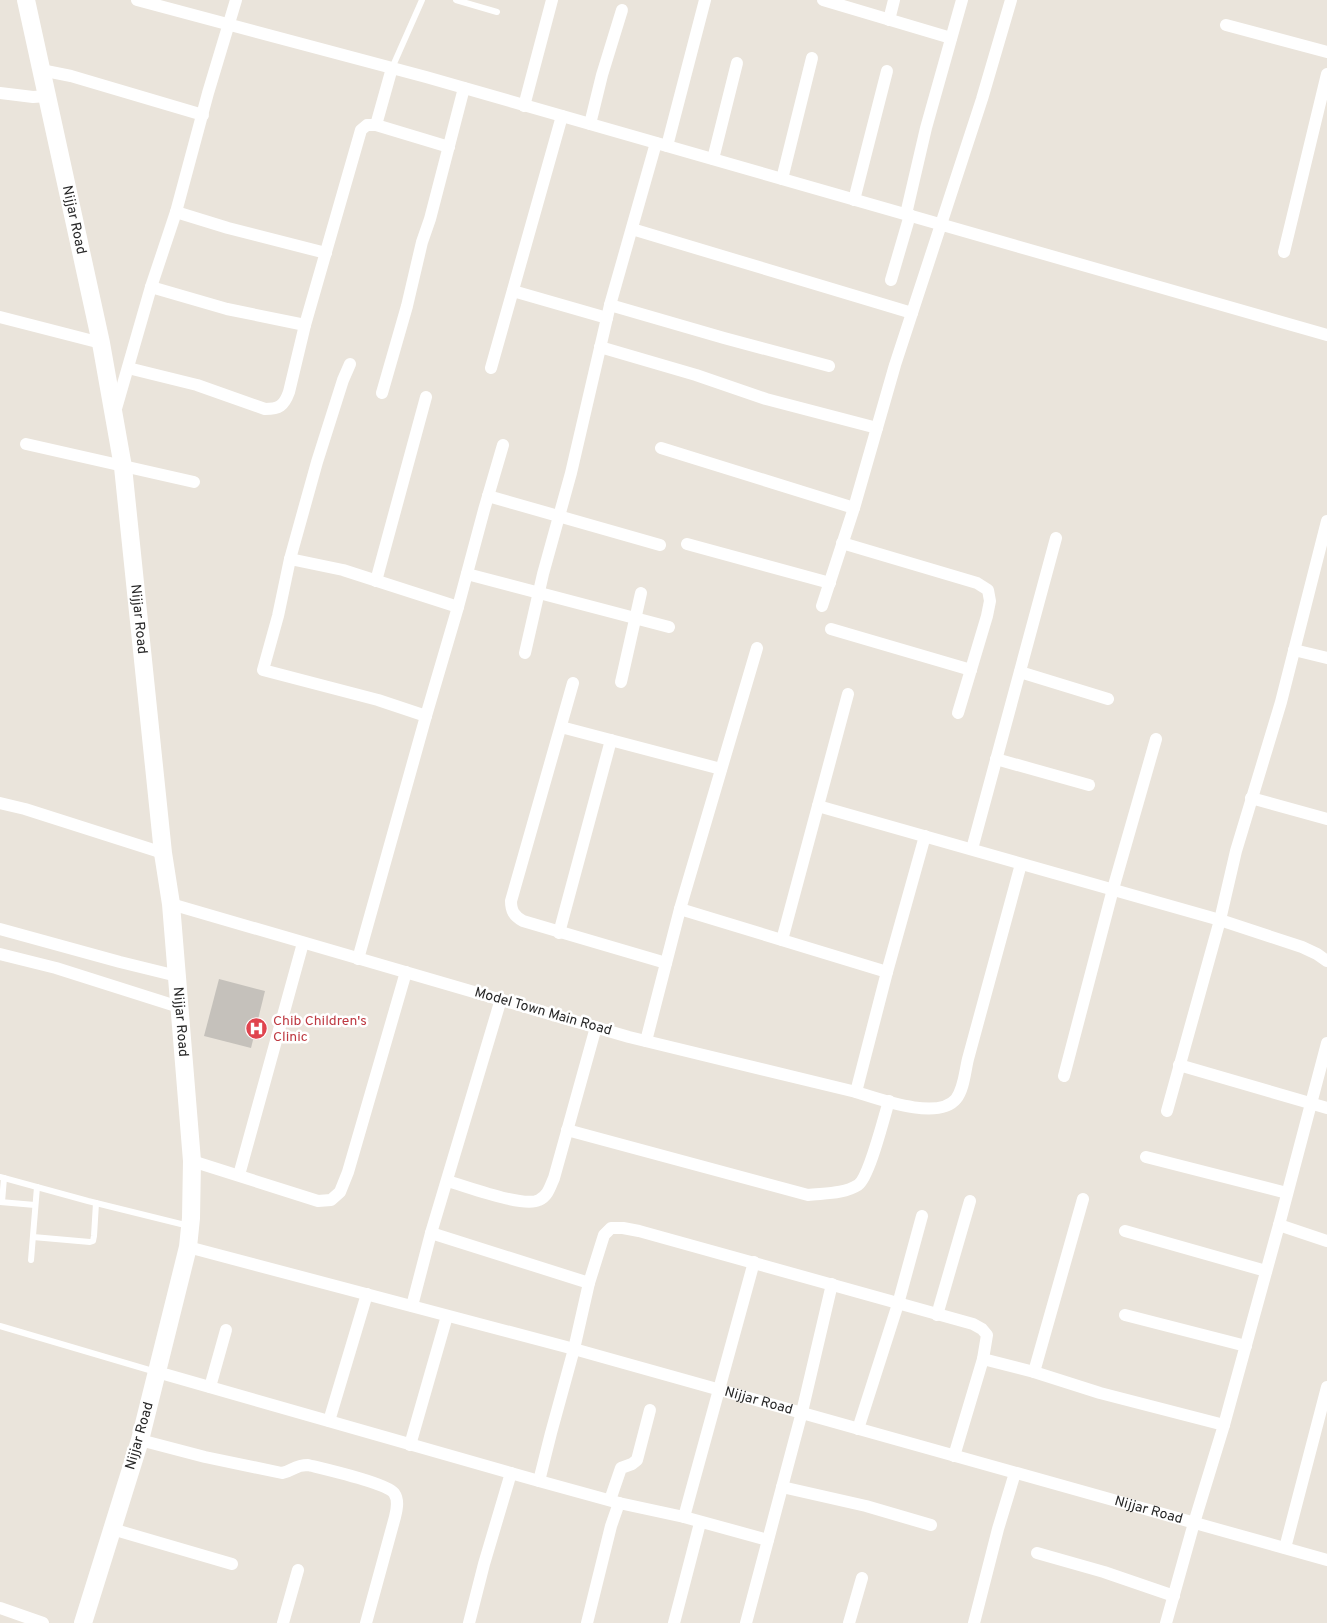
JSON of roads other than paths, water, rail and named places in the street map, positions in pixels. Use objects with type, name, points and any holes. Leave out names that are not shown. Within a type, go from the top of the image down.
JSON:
[{"type":"street","name":"Nijjar Road","points":[[26,0],[101,342],[123,467],[163,854],[172,904],[192,1160],[188,1247],[140,1440],[84,1623]]},
{"type":"street","points":[[137,0],[464,88],[1327,335]]},
{"type":"street","points":[[114,412],[151,287],[176,212],[236,0]]},
{"type":"street","points":[[524,106],[552,0]]},
{"type":"street","points":[[525,653],[609,312],[632,229],[661,145],[705,0]]},
{"type":"street","points":[[823,0],[951,38]]},
{"type":"street","points":[[888,20],[894,0]]},
{"type":"street","points":[[892,280],[926,128],[962,0]]},
{"type":"street","points":[[822,606],[854,508],[912,313],[982,99],[1011,0]]},
{"type":"street","points":[[590,124],[602,75],[622,10]]},
{"type":"street","points":[[1226,25],[1327,52]]},
{"type":"street","points":[[782,179],[812,58]]},
{"type":"street","points":[[713,159],[737,63]]},
{"type":"street","points":[[376,125],[392,68]]},
{"type":"street","points":[[41,70],[71,76],[203,114]]},
{"type":"street","points":[[854,200],[887,71]]},
{"type":"street","points":[[1284,252],[1327,74]]},
{"type":"street","points":[[382,393],[407,306],[422,242],[464,88]]},
{"type":"street","points":[[0,92],[33,97],[47,96]]},
{"type":"street","points":[[492,368],[562,116]]},
{"type":"street","points":[[128,368],[197,385],[265,409],[275,409],[286,400],[289,392],[305,325],[361,130],[367,125],[376,125],[449,148]]},
{"type":"street","points":[[176,212],[326,254]]},
{"type":"street","points":[[632,229],[912,313]]},
{"type":"street","points":[[151,287],[227,309],[305,325]]},
{"type":"street","points":[[513,291],[724,338],[829,366]]},
{"type":"street","points":[[0,317],[101,342]]},
{"type":"street","points":[[600,347],[696,375],[766,399],[877,428]]},
{"type":"street","points":[[350,364],[329,421],[290,559],[278,616],[263,670],[378,700],[426,716]]},
{"type":"street","points":[[376,581],[426,396]]},
{"type":"street","points":[[26,444],[194,482]]},
{"type":"street","points":[[358,959],[503,445]]},
{"type":"street","points":[[661,448],[854,508]]},
{"type":"street","points":[[488,496],[660,545]]},
{"type":"street","points":[[1166,1111],[1220,920],[1236,850],[1322,558],[1327,521]]},
{"type":"street","points":[[972,849],[1056,538]]},
{"type":"street","points":[[842,543],[978,583],[988,590],[990,601],[987,616],[958,713]]},
{"type":"street","points":[[687,544],[830,583]]},
{"type":"street","points":[[290,559],[344,570],[458,606]]},
{"type":"street","points":[[467,574],[668,627]]},
{"type":"street","points":[[621,682],[641,593]]},
{"type":"street","points":[[831,629],[971,670]]},
{"type":"street","points":[[646,1041],[680,909],[757,648]]},
{"type":"street","points":[[1294,650],[1327,658]]},
{"type":"street","points":[[1020,672],[1108,699]]},
{"type":"street","points":[[573,683],[516,882],[511,908],[517,918],[523,921],[666,963]]},
{"type":"street","points":[[782,940],[848,694]]},
{"type":"street","points":[[561,727],[722,770]]},
{"type":"street","points":[[1064,1076],[1113,889],[1156,739]]},
{"type":"street","points":[[559,933],[611,740]]},
{"type":"street","points":[[996,759],[1089,785]]},
{"type":"street","points":[[1251,798],[1327,819]]},
{"type":"street","points":[[0,804],[26,809],[163,854]]},
{"type":"street","points":[[818,806],[1220,920],[1302,947],[1318,954],[1327,962]]},
{"type":"street","points":[[856,1092],[925,836]]},
{"type":"street","name":"Model Town Main Road","points":[[172,904],[646,1041],[856,1092],[889,1102],[918,1108],[938,1108],[947,1106],[957,1098],[961,1090],[1021,864]]},
{"type":"street","points":[[680,909],[887,972]]},
{"type":"street","points":[[0,929],[103,958],[177,976]]},
{"type":"street","points":[[239,1175],[303,943]]},
{"type":"street","points":[[0,954],[56,968],[179,1008]]},
{"type":"street","points":[[192,1160],[318,1200],[331,1200],[340,1192],[356,1144],[406,972]]},
{"type":"street","points":[[412,1306],[431,1234],[501,999]]},
{"type":"street","points":[[447,1181],[517,1201],[538,1201],[548,1193],[554,1178],[596,1027]]},
{"type":"street","points":[[1166,1623],[1246,1346],[1327,1043]]},
{"type":"street","points":[[1179,1065],[1327,1108]]},
{"type":"street","points":[[567,1130],[808,1195],[840,1192],[859,1185],[867,1172],[889,1102]]},
{"type":"street","points":[[1146,1157],[1287,1193]]},
{"type":"street","points":[[1034,1372],[1083,1199]]},
{"type":"street","points":[[937,1315],[970,1201]]},
{"type":"street","points":[[858,1428],[898,1304],[922,1216]]},
{"type":"street","points":[[1279,1226],[1327,1241]]},
{"type":"street","points":[[539,1481],[574,1349],[589,1283],[604,1236],[611,1228],[639,1231],[754,1262],[973,1324],[982,1329],[987,1335],[984,1359],[954,1456]]},
{"type":"street","points":[[1125,1232],[1266,1272]]},
{"type":"street","points":[[431,1234],[589,1283]]},
{"type":"street","name":"Nijjar Road","points":[[188,1247],[574,1349],[1327,1560]]},
{"type":"street","points":[[684,1518],[754,1262]]},
{"type":"street","points":[[746,1623],[802,1412],[832,1284]]},
{"type":"street","points":[[329,1421],[367,1294]]},
{"type":"street","points":[[1125,1315],[1246,1346]]},
{"type":"street","points":[[410,1445],[447,1316]]},
{"type":"street","points":[[210,1387],[226,1330]]},
{"type":"street","points":[[984,1359],[1224,1425]]},
{"type":"street","points":[[157,1372],[539,1481],[768,1540]]},
{"type":"street","points":[[1285,1548],[1327,1387]]},
{"type":"street","points":[[587,1623],[611,1526],[621,1468],[637,1460],[650,1410]]},
{"type":"street","points":[[140,1440],[282,1473],[298,1465],[308,1465],[383,1486],[394,1493],[398,1503],[366,1623]]},
{"type":"street","points":[[469,1623],[486,1555],[511,1473]]},
{"type":"street","points":[[974,1623],[998,1529],[1016,1473]]},
{"type":"street","points":[[782,1487],[866,1506],[931,1525]]},
{"type":"street","points":[[674,1623],[700,1523]]},
{"type":"street","points":[[112,1529],[232,1564]]},
{"type":"street","points":[[1037,1553],[1104,1572],[1174,1596]]},
{"type":"street","points":[[283,1623],[298,1570]]},
{"type":"street","points":[[849,1623],[862,1578]]},
{"type":"street","points":[[0,1608],[42,1623]]},
{"type":"lane","points":[[392,68],[422,0]]},
{"type":"lane","points":[[456,0],[498,12]]},
{"type":"lane","points":[[35,1205],[1,1202],[2,1178],[190,1227]]},
{"type":"lane","points":[[32,1260],[37,1187]]},
{"type":"lane","points":[[33,1237],[92,1241],[96,1204]]},
{"type":"lane","points":[[0,1326],[157,1372]]},
{"type":"place","name":"Chib Children's Clinic","points":[[257,1029]]}]
